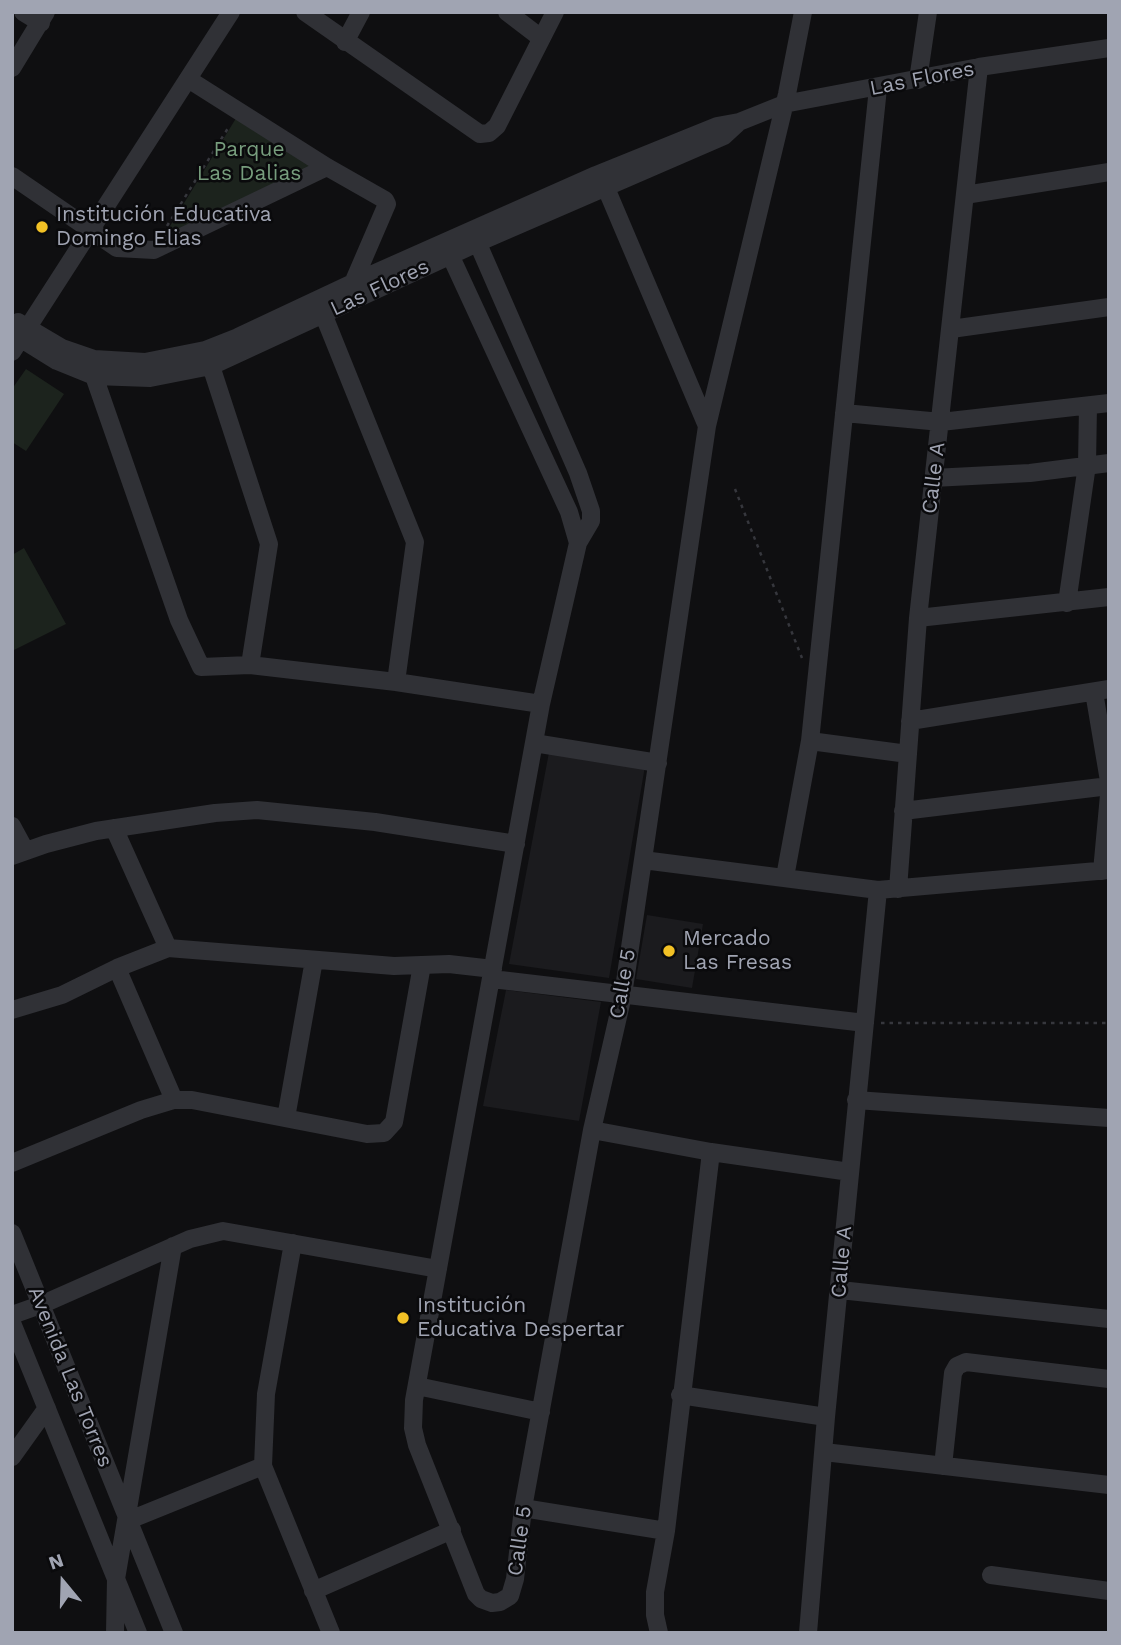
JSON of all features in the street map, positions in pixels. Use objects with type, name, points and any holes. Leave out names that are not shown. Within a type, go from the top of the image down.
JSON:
[{"type":"street","points":[[12,68],[44,17],[23,12]]},
{"type":"street","points":[[87,227],[217,12]]},
{"type":"street","points":[[17,334],[231,12]]},
{"type":"street","points":[[305,12],[480,134],[489,133],[497,126],[555,12]]},
{"type":"street","points":[[345,42],[361,12]]},
{"type":"street","points":[[508,12],[541,38]]},
{"type":"street","name":"Calle 5","points":[[475,236],[589,503],[591,521],[578,543],[541,704],[412,1415],[417,1445],[476,1594],[487,1602],[499,1602],[506,1599],[513,1590],[523,1508],[592,1130],[623,995],[707,426],[784,104],[803,12]]},
{"type":"street","points":[[918,80],[928,12]]},
{"type":"street","name":"Las Flores","points":[[17,334],[57,361],[150,378],[211,366],[321,307],[663,147],[717,126],[738,122],[784,104],[979,67],[1109,48]]},
{"type":"street","name":"Calle A","points":[[898,889],[918,618],[979,67]]},
{"type":"street","points":[[188,79],[327,167],[385,200],[387,204],[354,283]]},
{"type":"street","points":[[785,877],[810,741],[878,88]]},
{"type":"street","name":"Las Flores","points":[[475,236],[606,188],[724,136],[738,122]]},
{"type":"street","points":[[12,176],[117,248],[154,250],[327,167]]},
{"type":"street","points":[[965,195],[1109,172]]},
{"type":"street","points":[[606,188],[707,426]]},
{"type":"street","points":[[448,249],[569,512],[578,543]]},
{"type":"street","name":"Las Flores","points":[[94,367],[145,362],[205,350],[321,307],[354,283],[448,249]]},
{"type":"street","points":[[321,307],[415,542],[396,682]]},
{"type":"street","points":[[951,329],[1109,307]]},
{"type":"street","points":[[211,366],[270,544],[250,665]]},
{"type":"street","points":[[94,367],[179,620],[201,667],[250,665],[396,682],[541,704]]},
{"type":"street","points":[[844,412],[941,422],[1109,403]]},
{"type":"street","points":[[1067,603],[1087,465],[1088,405]]},
{"type":"street","points":[[933,478],[1030,473],[1109,463]]},
{"type":"street","points":[[918,618],[1109,597]]},
{"type":"street","points":[[903,811],[1109,783],[1101,690],[910,721]]},
{"type":"street","points":[[810,741],[908,754]]},
{"type":"street","points":[[534,743],[658,764]]},
{"type":"street","points":[[643,860],[878,891],[1106,871],[1109,795]]},
{"type":"street","points":[[12,826],[19,853],[75,836],[114,828],[215,813],[257,810],[375,822],[516,844]]},
{"type":"street","points":[[114,828],[168,948]]},
{"type":"street","name":"Calle A","points":[[808,1633],[826,1417],[878,891]]},
{"type":"street","points":[[12,1010],[54,998],[117,968],[168,948],[394,966],[449,964],[493,974],[623,995],[865,1023]]},
{"type":"street","points":[[286,1118],[314,960]]},
{"type":"street","points":[[12,1163],[141,1110],[174,1100],[192,1100],[367,1134],[380,1134],[391,1127],[422,965]]},
{"type":"street","points":[[117,968],[174,1100]]},
{"type":"street","points":[[856,1100],[1109,1118]]},
{"type":"street","points":[[592,1130],[711,1152],[850,1172]]},
{"type":"street","points":[[659,1633],[654,1604],[666,1531],[680,1395],[711,1152]]},
{"type":"street","points":[[12,1315],[43,1304],[201,1234],[223,1231],[438,1269]]},
{"type":"street","name":"Avenida Las Torres","points":[[12,1233],[174,1633]]},
{"type":"street","points":[[293,1243],[266,1394],[263,1466],[331,1633]]},
{"type":"street","points":[[116,1633],[116,1579],[173,1246]]},
{"type":"street","points":[[840,1290],[1109,1319]]},
{"type":"street","points":[[12,1323],[138,1633]]},
{"type":"street","points":[[943,1466],[953,1373],[957,1366],[966,1362],[1109,1379]]},
{"type":"street","points":[[416,1386],[541,1412]]},
{"type":"street","points":[[680,1395],[826,1417]]},
{"type":"street","points":[[12,1457],[47,1408]]},
{"type":"street","points":[[824,1452],[1109,1485]]},
{"type":"street","points":[[127,1521],[263,1466]]},
{"type":"street","points":[[523,1508],[666,1531]]},
{"type":"street","points":[[313,1591],[452,1530]]},
{"type":"street","points":[[991,1575],[1109,1591]]},
{"type":"path","points":[[166,226],[238,111]]},
{"type":"path","points":[[735,489],[805,668]]},
{"type":"path","points":[[865,1023],[1109,1024]]},
{"type":"shaded area","points":[[550,747],[645,766],[609,978],[509,964]]},
{"type":"shaded area","name":"Mercado Las Fresas","points":[[647,915],[703,924],[692,988],[636,979]]},
{"type":"shaded area","points":[[506,990],[601,1002],[579,1121],[483,1106]]},
{"type":"green space","name":"Parque Las Dalias","points":[[238,115],[318,168],[159,244]]},
{"type":"green space","points":[[26,369],[64,394],[26,451],[12,442],[12,389]]},
{"type":"green space","points":[[24,548],[66,624],[14,650],[12,555]]},
{"type":"place","name":"Institución Educativa Domingo Elias","points":[[42,227]]},
{"type":"place","name":"Mercado Las Fresas","points":[[669,951]]},
{"type":"place","name":"Institución Educativa Despertar","points":[[403,1318]]}]
